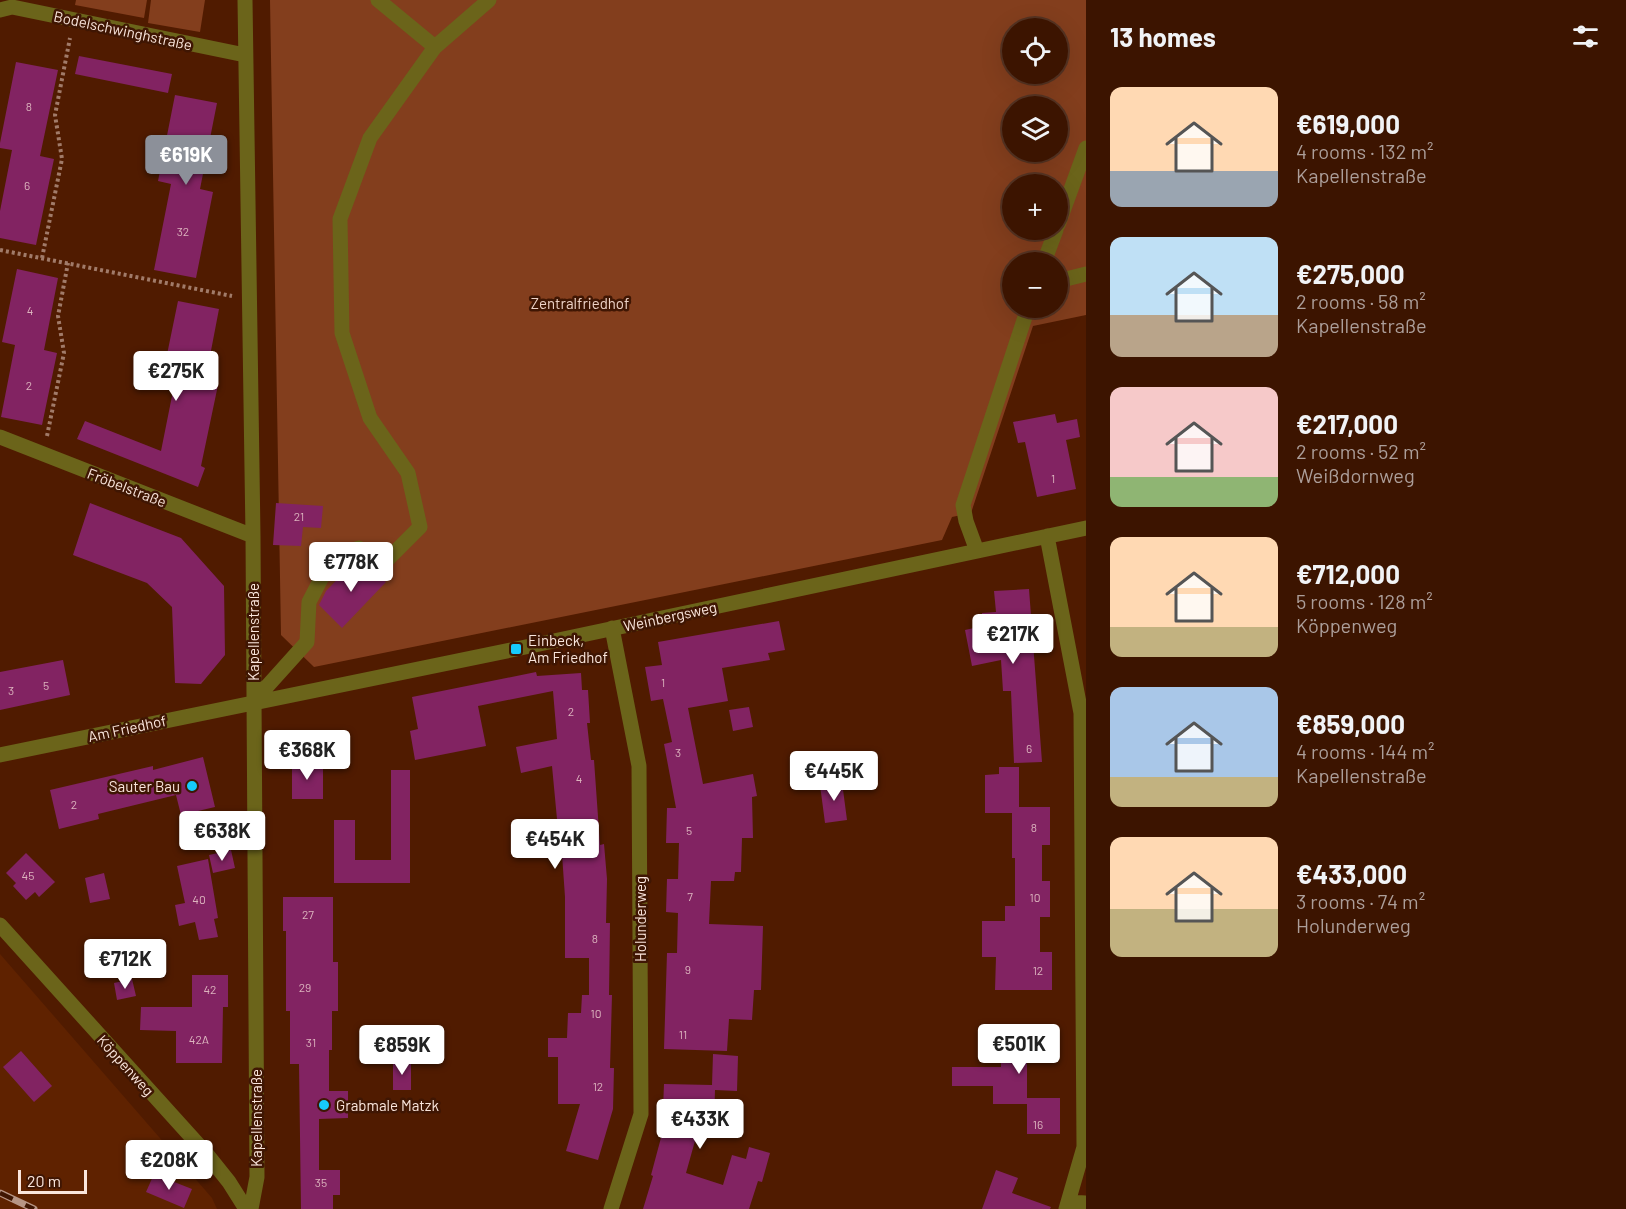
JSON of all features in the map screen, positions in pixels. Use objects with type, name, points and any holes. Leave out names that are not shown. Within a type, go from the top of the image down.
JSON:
[{"type":"street","name":"Kapellenstraße","points":[[245,0],[253,536],[257,1177],[251,1209]]},
{"type":"street","points":[[378,0],[435,47]]},
{"type":"street","points":[[253,702],[307,642],[309,602],[332,558],[359,548],[382,565],[420,527],[408,472],[370,418],[342,333],[340,219],[370,138],[435,47],[489,0]]},
{"type":"street","name":"Bodelschwinghstraße","points":[[0,10],[12,7],[245,55]]},
{"type":"street","points":[[1068,197],[1086,148]]},
{"type":"street","points":[[1068,278],[1086,274]]},
{"type":"street","points":[[977,551],[963,505],[1025,318]]},
{"type":"street","name":"Fröbelstraße","points":[[0,437],[253,536]]},
{"type":"street","name":"Weinbergsweg","points":[[253,702],[516,649],[1086,528]]},
{"type":"street","points":[[1047,536],[1081,713],[1084,1147],[1068,1206],[1086,1203]]},
{"type":"street","name":"Holunderweg","points":[[611,1209],[642,1114],[639,766],[612,628]]},
{"type":"street","name":"Am Friedhof","points":[[0,755],[253,702]]},
{"type":"street","name":"Köppenweg","points":[[0,925],[205,1152],[230,1182],[246,1209]]},
{"type":"path","points":[[42,258],[62,159],[55,115],[73,20]]},
{"type":"path","points":[[0,250],[249,300]]},
{"type":"path","points":[[44,454],[64,353],[58,316],[68,263]]},
{"type":"shaded area","points":[[0,954],[212,1198],[217,1209],[0,1209]]},
{"type":"green space","points":[[76,0],[147,0],[144,18],[75,5]]},
{"type":"green space","points":[[151,0],[205,0],[200,32],[148,23]]},
{"type":"green space","name":"Zentralfriedhof","points":[[270,0],[1086,0],[1086,315],[1033,326],[971,513],[952,517],[942,540],[314,667],[281,635]]},
{"type":"building","points":[[79,56],[172,74],[168,93],[75,74]]},
{"type":"building","points":[[16,62],[58,70],[40,156],[54,159],[36,245],[0,238],[0,211],[12,150],[0,148],[0,143]]},
{"type":"building","points":[[175,95],[217,103],[200,189],[213,192],[196,278],[154,270],[171,184],[158,181]]},
{"type":"building","points":[[17,269],[58,278],[44,350],[57,353],[42,425],[1,417],[15,345],[2,342]]},
{"type":"building","points":[[178,301],[219,309],[205,382],[218,385],[201,466],[205,468],[198,487],[77,439],[85,421],[161,451],[176,376],[163,374]]},
{"type":"building","points":[[1055,414],[1057,423],[1077,419],[1080,437],[1066,440],[1076,489],[1037,497],[1025,442],[1018,443],[1013,422]]},
{"type":"building","points":[[90,503],[181,538],[224,586],[225,655],[201,684],[175,683],[172,607],[147,583],[73,555]]},
{"type":"building","points":[[276,503],[323,506],[321,528],[303,527],[301,546],[273,545]]},
{"type":"building","points":[[357,559],[386,582],[342,628],[319,605],[326,591]]},
{"type":"building","points":[[1029,589],[1042,762],[1014,763],[1011,691],[1003,691],[1001,660],[972,666],[965,630],[983,626],[982,613],[996,612],[994,591]]},
{"type":"building","points":[[779,621],[785,650],[768,653],[770,660],[722,668],[728,701],[688,708],[703,784],[753,774],[757,796],[752,797],[753,838],[742,838],[741,872],[735,872],[734,881],[711,881],[709,924],[763,926],[761,990],[754,990],[752,1020],[729,1019],[727,1051],[664,1049],[667,953],[677,953],[678,913],[666,912],[667,879],[678,879],[679,843],[666,843],[667,808],[676,808],[664,744],[672,742],[663,699],[651,701],[645,667],[662,665],[658,642]]},
{"type":"building","points":[[63,660],[70,695],[0,710],[0,672]]},
{"type":"building","points":[[536,672],[537,676],[581,673],[582,690],[588,690],[590,723],[587,723],[591,760],[594,760],[600,845],[604,844],[607,879],[606,923],[610,923],[609,995],[612,995],[610,1068],[614,1068],[613,1109],[598,1160],[566,1151],[580,1104],[558,1104],[558,1057],[548,1057],[548,1038],[567,1038],[568,1013],[581,1013],[582,995],[589,995],[589,958],[565,958],[565,897],[561,840],[553,840],[553,820],[557,819],[552,766],[521,773],[516,747],[557,739],[553,691],[478,706],[486,746],[415,760],[410,731],[418,729],[412,697]]},
{"type":"building","points":[[749,707],[753,727],[733,731],[729,710]]},
{"type":"building","points":[[203,757],[215,807],[181,815],[176,795],[98,814],[99,819],[59,829],[50,790],[153,766],[153,770]]},
{"type":"building","points":[[292,763],[323,763],[323,799],[292,799]]},
{"type":"building","points":[[999,767],[1019,767],[1019,807],[1050,807],[1050,845],[1042,845],[1042,881],[1050,881],[1050,917],[1040,917],[1040,952],[1052,952],[1052,990],[995,990],[996,957],[982,957],[982,921],[1005,921],[1005,906],[1015,906],[1012,813],[985,813],[985,775],[999,774]]},
{"type":"building","points":[[391,770],[410,770],[410,883],[334,883],[334,820],[355,820],[355,860],[391,860]]},
{"type":"building","points":[[842,782],[847,820],[825,823],[820,785]]},
{"type":"building","points":[[231,850],[235,868],[213,873],[209,855]]},
{"type":"building","points":[[26,853],[55,882],[39,897],[35,892],[26,900],[13,886],[16,883],[6,873]]},
{"type":"building","points":[[208,859],[218,918],[214,919],[218,937],[199,940],[195,922],[179,926],[175,905],[185,903],[177,866]]},
{"type":"building","points":[[104,873],[110,899],[90,903],[85,878]]},
{"type":"building","points":[[283,897],[333,897],[333,962],[338,962],[338,1011],[332,1011],[329,1091],[348,1091],[348,1118],[319,1119],[319,1170],[340,1170],[340,1195],[333,1195],[333,1209],[301,1209],[299,1064],[290,1064],[290,1011],[286,1011],[286,931],[283,931]]},
{"type":"building","points":[[192,975],[228,975],[228,1007],[223,1007],[222,1063],[176,1063],[176,1031],[140,1030],[141,1007],[192,1007]]},
{"type":"building","points":[[132,979],[136,996],[117,1000],[114,983]]},
{"type":"building","points":[[1001,1026],[1055,1026],[1055,1062],[1027,1062],[1027,1098],[1060,1098],[1060,1134],[1027,1134],[1027,1104],[993,1104],[993,1086],[952,1086],[952,1067],[1001,1067]]},
{"type":"building","points":[[21,1051],[52,1086],[34,1102],[3,1067]]},
{"type":"building","points":[[713,1054],[738,1056],[737,1091],[715,1090],[714,1123],[700,1123],[686,1173],[723,1185],[732,1155],[746,1159],[749,1147],[770,1153],[762,1182],[758,1181],[749,1209],[643,1209],[662,1134],[664,1084],[712,1085]]},
{"type":"building","points":[[393,1063],[411,1063],[411,1090],[393,1090]]},
{"type":"building","points":[[996,1170],[1018,1178],[1012,1193],[1051,1207],[1050,1209],[982,1209]]},
{"type":"building","points":[[154,1174],[192,1189],[184,1208],[146,1192]]},
{"type":"railway","points":[[0,1193],[34,1209]]},
{"type":"place","name":"Einbeck, Am Friedhof","points":[[516,649]]},
{"type":"place","name":"Sauter Bau","points":[[192,786]]},
{"type":"place","name":"Grabmale Matzk","points":[[324,1105]]}]
